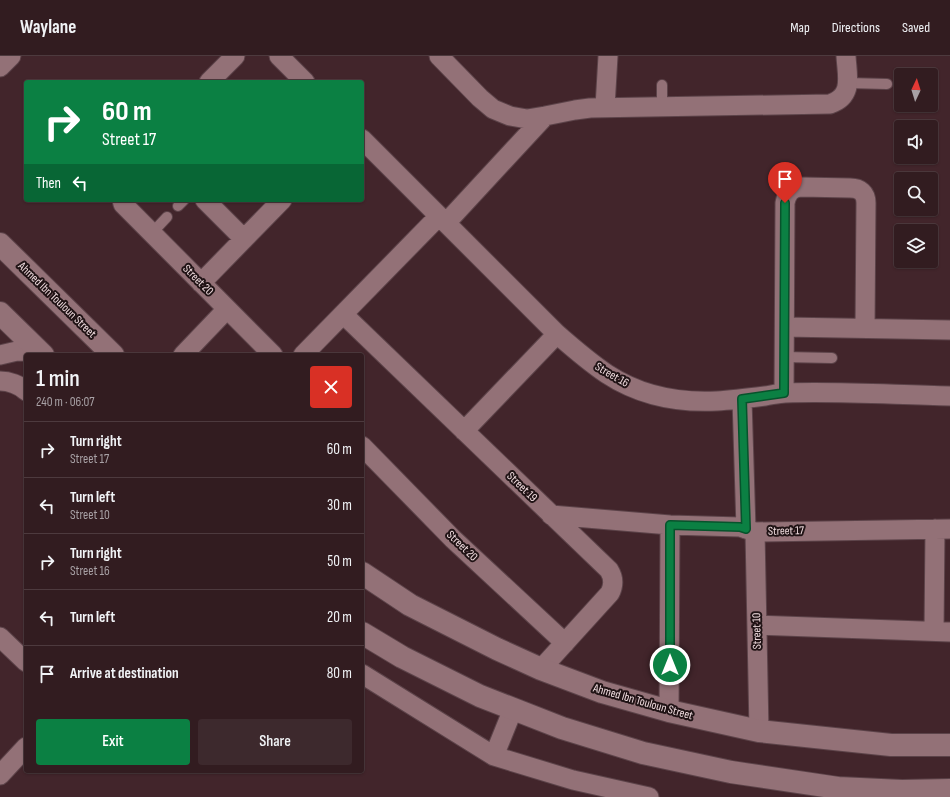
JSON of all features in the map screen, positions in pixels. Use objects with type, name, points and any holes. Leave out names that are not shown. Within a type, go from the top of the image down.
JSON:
[{"type":"street","points":[[0,67],[11,56]]},
{"type":"street","points":[[211,80],[235,56]]},
{"type":"street","points":[[279,56],[303,80]]},
{"type":"street","points":[[440,56],[480,98],[493,109],[510,116],[527,119],[575,110],[605,108],[830,104],[837,102],[846,91],[848,83],[846,56]]},
{"type":"street","points":[[605,108],[608,56]]},
{"type":"street","points":[[305,353],[343,314],[442,220],[545,116]]},
{"type":"street","name":"Street 16","points":[[364,141],[556,334],[608,375],[628,385],[649,394],[695,402],[742,399],[784,393],[950,396]]},
{"type":"street","points":[[784,393],[785,203],[786,198],[792,190],[801,187],[855,188],[864,194],[866,198],[865,328]]},
{"type":"street","name":"Street 20","points":[[123,202],[152,234],[271,353]]},
{"type":"street","points":[[207,202],[244,238]]},
{"type":"street","points":[[201,283],[280,202]]},
{"type":"street","name":"Ahmed Ibn Touloun Street","points":[[0,244],[111,353]]},
{"type":"street","points":[[185,353],[227,309]]},
{"type":"street","points":[[0,313],[41,353]]},
{"type":"street","name":"Street 19","points":[[343,314],[609,570],[613,579],[610,593],[541,669]]},
{"type":"street","points":[[785,327],[950,330]]},
{"type":"street","points":[[464,431],[556,334]]},
{"type":"street","points":[[0,355],[17,351],[34,353]]},
{"type":"street","points":[[0,381],[6,381],[24,389]]},
{"type":"street","name":"Street 10","points":[[742,399],[757,625],[759,731]]},
{"type":"street","name":"Street 20","points":[[364,448],[453,539],[565,643]]},
{"type":"street","name":"Street 17","points":[[551,515],[670,525],[740,527],[751,530],[942,529]]},
{"type":"street","points":[[669,711],[670,525]]},
{"type":"street","points":[[757,625],[942,632],[942,529]]},
{"type":"street","name":"Ahmed Ibn Touloun Street","points":[[364,574],[410,605],[497,649],[541,669],[602,692],[669,711],[759,731],[891,745],[950,744]]},
{"type":"street","points":[[364,634],[407,659],[480,696],[562,728],[643,753],[731,772],[838,788],[905,794],[950,790]]},
{"type":"street","points":[[0,637],[24,660]]},
{"type":"street","points":[[364,675],[494,756],[573,780],[648,797]]},
{"type":"street","points":[[494,756],[513,709]]},
{"type":"street","points":[[0,775],[24,749]]},
{"type":"lane","points":[[848,83],[887,84]]},
{"type":"lane","points":[[662,85],[662,107]]},
{"type":"lane","points":[[152,234],[167,218]]},
{"type":"lane","points":[[784,357],[832,358]]},
{"type":"route","points":[[670,665],[670,525],[740,527],[746,529],[742,399],[784,393],[785,203]]}]
